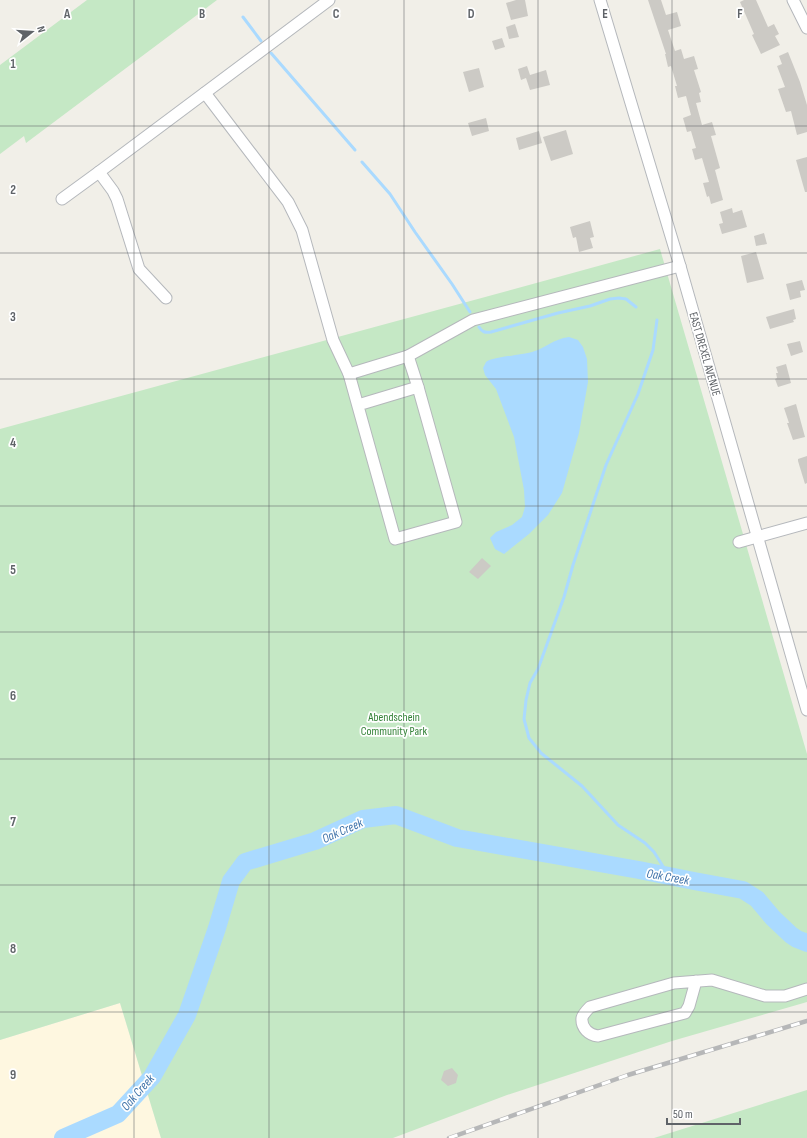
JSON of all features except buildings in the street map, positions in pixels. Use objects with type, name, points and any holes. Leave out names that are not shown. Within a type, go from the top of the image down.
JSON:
[{"type":"street","points":[[62,199],[329,0]]},
{"type":"street","name":"EAST DREXEL AVENUE","points":[[600,0],[680,266],[807,710]]},
{"type":"street","points":[[793,0],[807,28]]},
{"type":"street","points":[[205,93],[288,202],[302,230],[333,340],[349,374],[395,539],[456,522],[408,356]]},
{"type":"street","points":[[100,172],[113,190],[117,199],[139,269],[166,298]]},
{"type":"street","points":[[349,374],[408,356],[473,320],[680,266]]},
{"type":"street","points":[[358,404],[418,387]]},
{"type":"street","points":[[739,542],[807,523]]},
{"type":"street","points":[[696,981],[689,1006],[685,1013],[598,1036],[593,1036],[584,1028],[582,1019],[585,1012],[590,1007],[674,984],[696,981],[712,980],[766,996],[785,996],[807,989]]},
{"type":"shaded area","points":[[120,1003],[161,1138],[0,1138],[0,1040]]},
{"type":"green space","points":[[87,0],[217,0],[26,143],[24,136],[0,154],[0,65]]},
{"type":"green space","name":"Abendschein Community Park","points":[[660,249],[807,754],[807,1002],[672,1041],[507,1095],[393,1138],[161,1138],[120,1003],[0,1040],[0,429]]},
{"type":"green space","points":[[807,1090],[807,1138],[654,1138]]},
{"type":"water","points":[[569,337],[578,340],[583,347],[587,359],[588,382],[579,433],[562,493],[548,515],[529,534],[504,554],[495,549],[490,538],[496,532],[512,525],[522,517],[525,507],[524,490],[514,437],[496,389],[485,375],[483,368],[489,360],[532,352],[558,340]]},
{"type":"waterway","points":[[243,17],[261,41]]},
{"type":"waterway","points":[[271,53],[355,150]]},
{"type":"waterway","points":[[362,162],[390,194],[470,312]]},
{"type":"waterway","points":[[479,327],[484,332],[491,332],[558,313],[590,306],[610,299],[626,299],[636,307]]},
{"type":"waterway","points":[[657,320],[653,350],[638,394],[606,465],[564,597],[538,669],[530,683],[524,719],[529,738],[541,753],[582,786],[618,825],[645,843],[654,852],[669,876]]},
{"type":"waterway","name":"Oak Creek","points":[[63,1138],[118,1114],[152,1077],[187,1015],[217,928],[231,881],[245,862],[315,841],[363,819],[396,815],[457,838],[743,890],[757,899],[773,918],[791,935],[807,943]]},
{"type":"railway","points":[[449,1138],[628,1075],[807,1021]]}]
